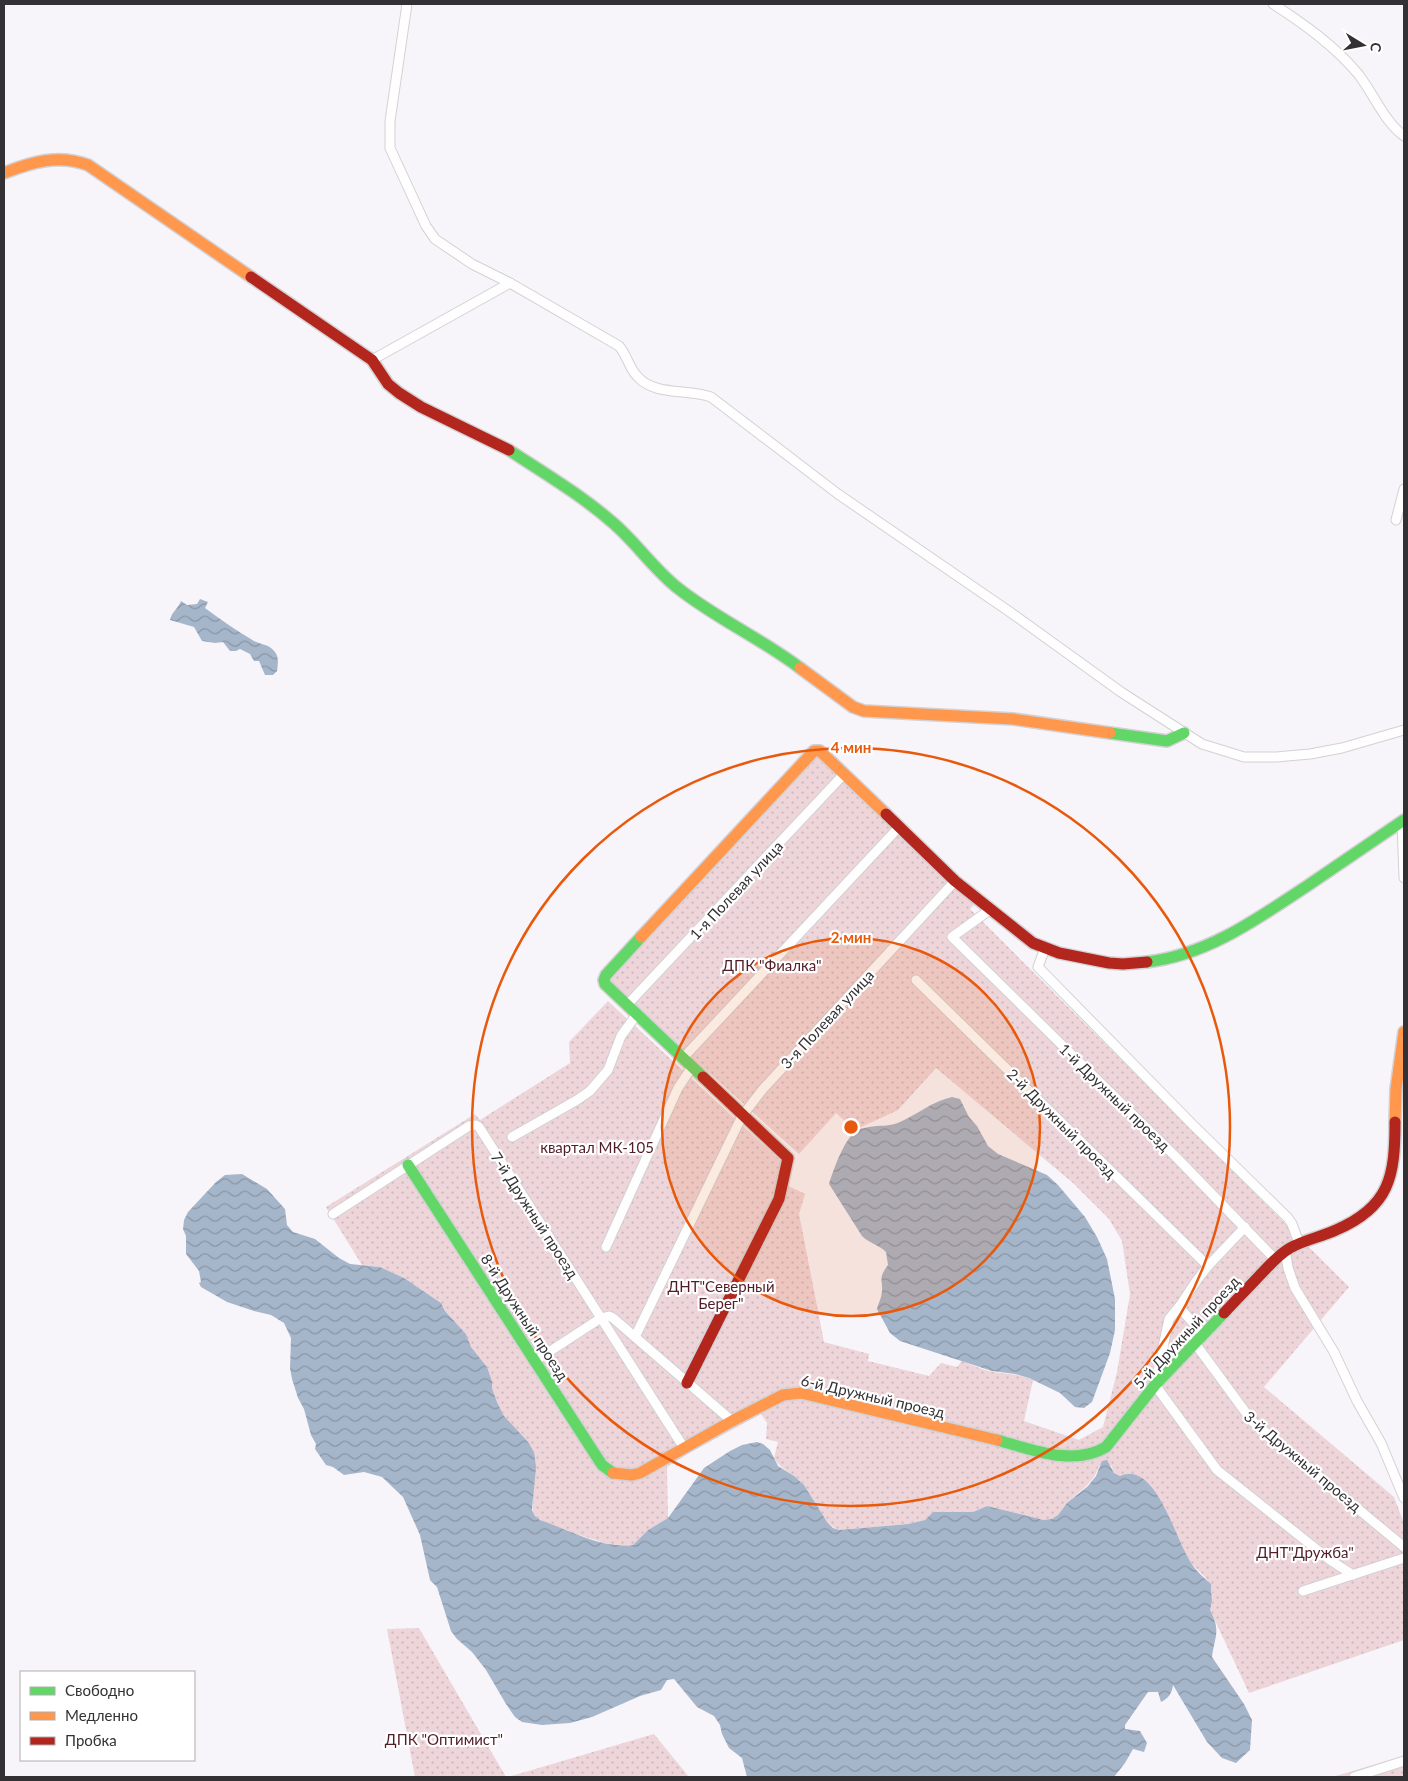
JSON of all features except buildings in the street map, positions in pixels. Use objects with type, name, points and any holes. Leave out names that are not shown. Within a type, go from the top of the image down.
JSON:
[{"type":"street","points":[[407,4],[390,121],[390,148],[426,226],[435,239],[472,264],[510,283],[620,346],[637,376],[644,382],[665,390],[695,392],[711,397],[838,494],[1010,612],[1122,692],[1202,744],[1244,757],[1269,758],[1310,754],[1342,748],[1404,730]]},
{"type":"street","points":[[1273,4],[1310,29],[1345,60],[1366,84],[1393,127],[1404,136]]},
{"type":"street","points":[[4,173],[52,158],[75,159],[88,165],[372,360],[388,384],[399,393],[421,407],[507,449],[593,506],[614,523],[677,588],[696,602],[783,655],[853,707],[864,711],[876,712],[1013,719],[1167,741],[1184,734]]},
{"type":"street","points":[[372,360],[510,283]]},
{"type":"street","points":[[1396,520],[1404,489]]},
{"type":"street","points":[[687,1383],[779,1199],[788,1158],[606,986],[604,982],[606,974],[814,751],[820,750],[955,881],[1020,934],[1046,948],[1076,958],[1123,964],[1153,961],[1191,952],[1219,941],[1250,923],[1403,821]]},
{"type":"street","name":"1-я Полевая улица","points":[[627,1005],[844,774]]},
{"type":"street","points":[[1403,821],[1404,878]]},
{"type":"street","points":[[683,1058],[899,827]]},
{"type":"street","name":"3-я Полевая улица","points":[[635,1337],[742,1116],[762,1089],[955,881]]},
{"type":"street","name":"1-й Дружный проезд","points":[[991,909],[952,937],[1175,1156],[1275,1259]]},
{"type":"street","points":[[1046,948],[1038,967],[1193,1125],[1288,1218],[1299,1243]]},
{"type":"street","name":"2-й Дружный проезд","points":[[916,980],[1208,1266]]},
{"type":"street","points":[[512,1137],[590,1091],[608,1070],[621,1036],[637,1014]]},
{"type":"street","name":"5-й Дружный проезд","points":[[1102,1450],[1155,1385],[1275,1259],[1299,1243],[1334,1232],[1350,1223],[1377,1202],[1385,1192],[1392,1170],[1396,1087],[1404,1032]]},
{"type":"street","points":[[606,1247],[678,1088],[692,1067]]},
{"type":"street","name":"7-й Дружный проезд","points":[[333,1214],[469,1126],[476,1126],[684,1448]]},
{"type":"street","name":"8-й Дружный проезд","points":[[408,1165],[602,1464],[609,1471],[624,1475]]},
{"type":"street","points":[[1245,1227],[1208,1266],[1180,1308],[1169,1319],[1155,1385],[1217,1470],[1330,1560],[1353,1575]]},
{"type":"street","points":[[1286,1250],[1288,1268],[1295,1288],[1334,1352],[1357,1401],[1381,1443],[1404,1498]]},
{"type":"street","points":[[1180,1308],[1203,1334]]},
{"type":"street","points":[[535,1361],[601,1318],[610,1316],[732,1421]]},
{"type":"street","name":"3-й Дружный проезд","points":[[1194,1342],[1252,1421],[1404,1547]]},
{"type":"street","name":"6-й Дружный проезд","points":[[624,1475],[645,1471],[732,1421],[778,1397],[793,1393],[801,1393],[1061,1456],[1087,1455],[1102,1450]]},
{"type":"street","points":[[1303,1591],[1404,1558]]},
{"type":"street","points":[[1354,1777],[1404,1761]]},
{"type":"green space","name":"ДНТ\"Дружба\"","points":[[812,746],[976,903],[970,909],[1349,1287],[1264,1387],[1394,1497],[1404,1523],[1404,1640],[1249,1693],[1210,1610],[1212,1593],[1210,1584],[1189,1560],[1162,1504],[1143,1479],[1132,1474],[1120,1476],[1114,1473],[1111,1465],[1099,1466],[1089,1483],[1056,1517],[1049,1520],[987,1506],[973,1512],[933,1512],[925,1520],[908,1524],[839,1530],[827,1522],[803,1484],[780,1466],[774,1458],[778,1442],[766,1439],[767,1423],[761,1414],[667,1467],[668,1518],[648,1530],[633,1545],[613,1545],[585,1537],[541,1520],[534,1514],[533,1502],[512,1425],[504,1416],[497,1402],[487,1367],[471,1347],[466,1334],[445,1311],[441,1303],[404,1278],[380,1267],[362,1265],[326,1207],[475,1114],[480,1120],[570,1063],[569,1042],[608,1001],[783,1163],[778,1181],[805,1194],[799,1214],[824,1342],[869,1354],[868,1361],[929,1376],[941,1363],[957,1367],[962,1361],[989,1371],[1023,1376],[1033,1380],[1024,1421],[1079,1440],[1103,1427],[1117,1372],[1130,1294],[1122,1241],[1109,1219],[1073,1183],[936,1068],[898,1110],[859,1128],[848,1124],[836,1113],[799,1154],[600,974]]},
{"type":"green space","name":"ДПК \"Оптимист\"","points":[[419,1628],[506,1777],[415,1777],[387,1629]]},
{"type":"green space","name":"ДПК \"Оптимист\"","points":[[654,1734],[689,1777],[508,1777]]},
{"type":"green space","points":[[1404,1756],[1404,1777],[1332,1777]]},
{"type":"water","points":[[200,599],[208,602],[205,608],[223,621],[254,641],[273,649],[278,658],[277,671],[273,675],[265,675],[259,661],[254,661],[250,654],[240,649],[230,651],[223,642],[202,641],[194,627],[170,620],[181,601],[187,605],[197,604]]},
{"type":"water","points":[[952,1097],[960,1099],[988,1146],[998,1154],[1047,1175],[1058,1185],[1085,1217],[1107,1259],[1115,1299],[1115,1330],[1110,1353],[1092,1402],[1084,1408],[1075,1407],[1060,1393],[1029,1378],[992,1371],[900,1341],[890,1333],[877,1309],[882,1291],[882,1274],[888,1265],[886,1252],[862,1236],[829,1184],[833,1171],[844,1146],[858,1130],[896,1124],[938,1101]]},
{"type":"water","points":[[242,1174],[267,1189],[285,1209],[287,1225],[293,1232],[315,1239],[339,1258],[350,1264],[380,1267],[404,1278],[441,1303],[445,1311],[466,1334],[471,1347],[487,1367],[492,1381],[492,1388],[504,1416],[528,1442],[534,1452],[536,1467],[532,1510],[535,1516],[540,1520],[586,1538],[609,1544],[633,1545],[648,1530],[668,1518],[704,1468],[742,1445],[757,1442],[770,1450],[778,1466],[804,1485],[827,1522],[833,1528],[839,1530],[908,1524],[925,1520],[933,1512],[973,1512],[987,1506],[1044,1520],[1052,1519],[1058,1515],[1067,1503],[1088,1486],[1096,1476],[1102,1461],[1107,1460],[1114,1473],[1120,1476],[1132,1474],[1144,1479],[1163,1504],[1184,1551],[1192,1564],[1211,1584],[1212,1601],[1210,1610],[1216,1628],[1212,1657],[1244,1704],[1252,1720],[1250,1750],[1236,1763],[1222,1758],[1207,1742],[1173,1685],[1170,1695],[1161,1702],[1158,1692],[1148,1692],[1125,1725],[1125,1729],[1140,1731],[1147,1743],[1144,1752],[1133,1749],[1114,1777],[747,1777],[742,1758],[729,1748],[720,1725],[714,1716],[697,1707],[674,1679],[667,1680],[661,1690],[640,1696],[592,1717],[570,1723],[542,1725],[522,1722],[515,1717],[486,1670],[472,1652],[451,1631],[437,1587],[430,1580],[420,1535],[403,1497],[382,1477],[364,1472],[344,1475],[333,1467],[326,1465],[315,1449],[316,1444],[311,1435],[304,1409],[292,1379],[290,1368],[291,1338],[284,1323],[271,1315],[227,1302],[201,1287],[199,1271],[186,1254],[186,1236],[183,1229],[184,1220],[188,1212],[216,1182],[225,1175]]},
{"type":"traffic: fast","points":[[509,450],[562,484],[600,512],[621,530],[661,573],[679,589],[800,668]]},
{"type":"traffic: fast","points":[[1110,733],[1167,741],[1184,733]]},
{"type":"traffic: fast","points":[[1147,962],[1191,951],[1233,933],[1310,884],[1404,820]]},
{"type":"traffic: fast","points":[[641,937],[606,975],[605,984],[703,1077]]},
{"type":"traffic: fast","points":[[408,1165],[602,1465],[613,1473]]},
{"type":"traffic: fast","points":[[997,1440],[1066,1456],[1080,1456],[1106,1447],[1155,1385],[1224,1313]]},
{"type":"traffic: slow","points":[[4,173],[45,161],[66,160],[88,165],[251,277]]},
{"type":"traffic: slow","points":[[800,668],[853,707],[864,711],[1013,719],[1110,733]]},
{"type":"traffic: slow","points":[[641,937],[814,751],[820,751],[886,814]]},
{"type":"traffic: slow","points":[[1395,1122],[1396,1089],[1404,1032]]},
{"type":"traffic: slow","points":[[613,1473],[632,1475],[640,1473],[732,1421],[783,1395],[801,1393],[997,1440]]},
{"type":"traffic: jam","points":[[251,277],[372,360],[388,384],[399,393],[421,407],[509,450]]},
{"type":"traffic: jam","points":[[886,814],[955,881],[1033,943],[1059,953],[1109,963],[1147,962]]},
{"type":"traffic: jam","points":[[687,1383],[779,1199],[788,1158],[703,1077]]},
{"type":"traffic: jam","points":[[1224,1313],[1286,1251],[1295,1245],[1354,1221],[1368,1211],[1378,1200],[1386,1188],[1391,1174],[1395,1122]]},
{"type":"park label","name":"ДПК \"Фиалка\"","points":[[772,965]]},
{"type":"park label","name":"квартал МК-105","points":[[597,1147]]},
{"type":"park label","name":"ДНТ\"Северный Берег\"","points":[[721,1294]]}]
